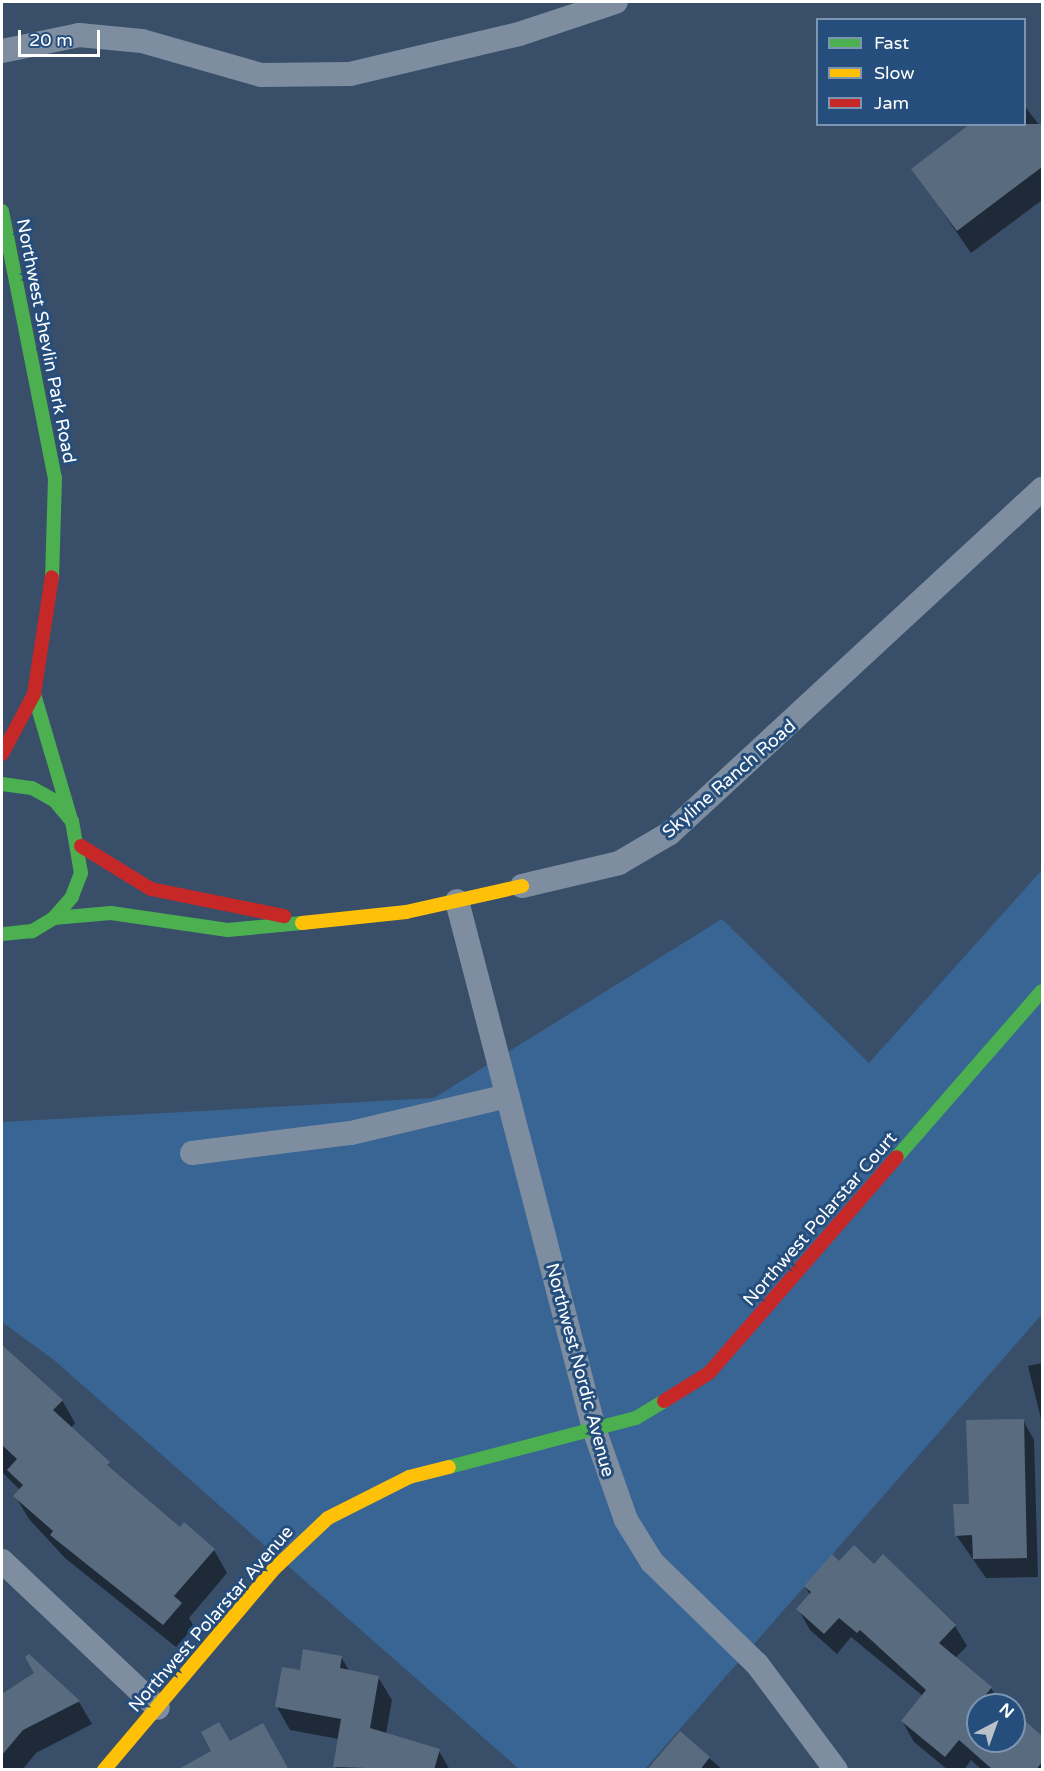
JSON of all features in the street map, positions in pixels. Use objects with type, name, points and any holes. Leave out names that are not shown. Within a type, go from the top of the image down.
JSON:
[{"type":"street","points":[[2,51],[79,35],[142,41],[261,75],[350,74],[508,37],[616,2]]},
{"type":"street","name":"Northwest Shevlin Park Road","points":[[2,210],[55,478],[52,593],[34,694],[2,754]]},
{"type":"street","name":"Skyline Ranch Road","points":[[54,918],[111,913],[228,930],[300,920],[406,912],[619,863],[670,833],[784,734],[1042,489]]},
{"type":"street","name":"Northwest Shevlin Park Road","points":[[34,694],[81,846]]},
{"type":"street","points":[[2,784],[32,788],[55,801],[72,821]]},
{"type":"street","points":[[3,936],[32,931],[54,918],[72,897],[81,873],[81,846]]},
{"type":"street","name":"Skyline Ranch Road","points":[[81,846],[151,889],[300,920]]},
{"type":"street","name":"Northwest Nordic Avenue","points":[[457,901],[594,1429],[626,1520],[652,1562],[757,1664],[836,1770]]},
{"type":"street","name":"Northwest Polarstar Court","points":[[594,1429],[636,1418],[709,1373],[1042,991]]},
{"type":"street","points":[[192,1153],[351,1133],[508,1095]]},
{"type":"street","name":"Northwest Polarstar Avenue","points":[[104,1770],[274,1569],[328,1518],[409,1477],[594,1429]]},
{"type":"street","points":[[2,1561],[158,1708]]},
{"type":"shaded area","points":[[1042,870],[1042,1314],[645,1769],[519,1769],[54,1360],[2,1322],[2,1122],[434,1098],[722,919],[869,1063]]},
{"type":"building","points":[[1042,124],[1042,167],[957,231],[911,169],[967,126]]},
{"type":"building","points":[[2,1345],[63,1400],[53,1410],[110,1462],[107,1465],[180,1527],[184,1522],[215,1549],[174,1596],[182,1603],[163,1625],[50,1535],[53,1531],[13,1496],[23,1485],[7,1470],[17,1459],[2,1445]]},
{"type":"building","points":[[1024,1419],[1027,1558],[973,1559],[972,1535],[955,1536],[953,1504],[969,1504],[966,1420]]},
{"type":"building","points":[[854,1545],[874,1564],[883,1554],[956,1625],[939,1643],[992,1687],[987,1693],[966,1693],[966,1746],[959,1740],[945,1757],[901,1721],[926,1690],[860,1630],[857,1633],[839,1618],[824,1634],[796,1609],[811,1592],[804,1586],[832,1554],[839,1561]]},
{"type":"building","points":[[303,1649],[342,1656],[340,1668],[379,1676],[370,1728],[440,1749],[434,1770],[333,1767],[341,1719],[275,1707],[282,1667],[300,1670]]},
{"type":"building","points":[[29,1654],[80,1701],[23,1730],[2,1755],[2,1694],[34,1673],[25,1657]]},
{"type":"building","points":[[219,1722],[230,1741],[263,1723],[289,1770],[177,1770],[211,1751],[201,1732]]},
{"type":"building","points":[[1026,1722],[1042,1736],[1042,1762],[1036,1770],[993,1770],[974,1753],[1026,1753]]},
{"type":"building","points":[[680,1731],[710,1757],[700,1770],[647,1770]]},
{"type":"traffic: fast","points":[[2,211],[55,478],[52,577]]},
{"type":"traffic: fast","points":[[34,694],[70,816]]},
{"type":"traffic: fast","points":[[2,784],[32,788],[55,801],[72,821],[81,873],[72,897],[54,918],[32,931],[2,934]]},
{"type":"traffic: fast","points":[[54,918],[111,913],[228,930],[302,923]]},
{"type":"traffic: fast","points":[[897,1157],[1042,991]]},
{"type":"traffic: fast","points":[[449,1467],[636,1418],[664,1401]]},
{"type":"traffic: slow","points":[[302,923],[406,912],[522,886]]},
{"type":"traffic: slow","points":[[104,1770],[274,1569],[328,1518],[409,1477],[449,1467]]},
{"type":"traffic: jam","points":[[2,754],[34,694],[52,577]]},
{"type":"traffic: jam","points":[[81,846],[151,889],[284,916]]},
{"type":"traffic: jam","points":[[664,1401],[709,1373],[897,1157]]}]
